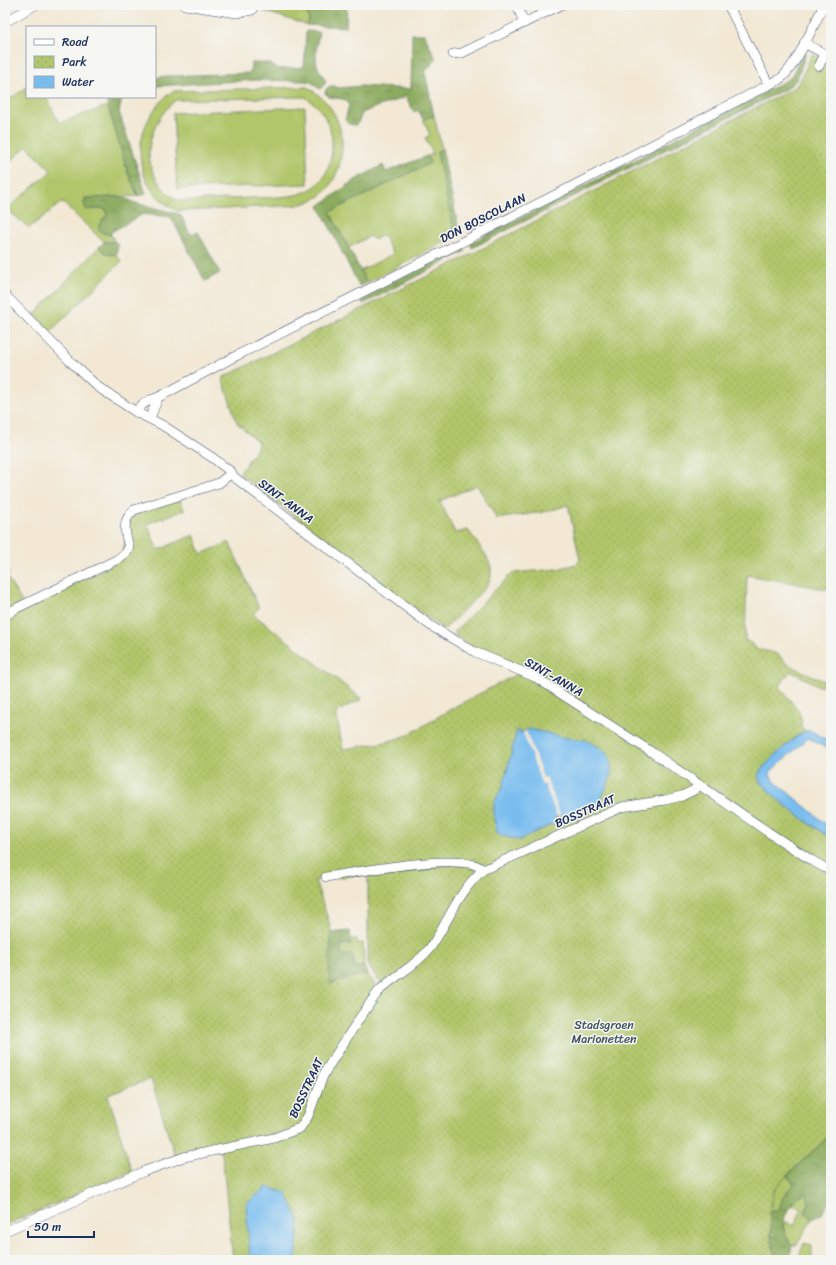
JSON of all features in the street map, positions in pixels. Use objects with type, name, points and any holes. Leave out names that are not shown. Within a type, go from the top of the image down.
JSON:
[{"type":"street","points":[[5,22],[35,5]]},
{"type":"street","points":[[185,5],[237,14],[252,10]]},
{"type":"street","points":[[517,5],[524,23]]},
{"type":"street","points":[[453,54],[462,53],[561,5]]},
{"type":"street","points":[[728,5],[769,85]]},
{"type":"street","name":"DON BOSCOLAAN","points":[[136,412],[139,407],[151,399],[157,398],[232,358],[570,188],[769,85],[787,74],[824,5]]},
{"type":"street","points":[[804,43],[828,54],[820,66]]},
{"type":"street","name":"SINT-ANNA","points":[[5,295],[72,363],[98,387],[212,458],[431,626],[475,652],[535,677],[615,728],[815,863],[831,870]]},
{"type":"street","points":[[150,418],[157,398]]},
{"type":"street","points":[[5,616],[16,609],[116,560],[126,553],[129,547],[125,532],[125,524],[127,516],[134,510],[218,483],[231,472]]},
{"type":"street","name":"BOSSTRAAT","points":[[5,1231],[145,1171],[184,1157],[274,1138],[300,1128],[308,1116],[323,1076],[328,1067],[375,995],[394,978],[412,967],[424,956],[467,886],[483,870],[622,807],[682,796],[694,790],[699,784]]},
{"type":"street","points":[[326,877],[413,864],[439,862],[473,864],[483,870]]},
{"type":"green space","points":[[264,5],[305,5],[309,20],[307,25],[263,11]]},
{"type":"green space","points":[[305,5],[347,5],[346,27],[307,25],[309,20]]},
{"type":"green space","points":[[306,31],[319,32],[316,60],[318,68],[326,83],[320,89],[311,82],[305,81],[257,80],[156,86],[156,78],[166,76],[250,73],[251,63],[268,63],[279,69],[304,67]]},
{"type":"green space","points":[[412,34],[424,34],[436,59],[425,72],[434,116],[423,119],[418,110],[414,112],[406,97],[362,113],[356,125],[348,123],[345,119],[348,107],[347,101],[344,99],[329,97],[325,93],[326,89],[330,86],[338,88],[361,86],[411,89]]},
{"type":"green space","points":[[804,52],[806,53],[797,79],[789,87],[472,248],[470,243],[602,177],[789,79]]},
{"type":"green space","name":"Stadsgroen Marionetten","points":[[812,54],[820,58],[830,72],[831,71],[831,590],[747,575],[745,640],[751,643],[755,648],[778,654],[787,664],[824,681],[821,687],[790,671],[780,686],[798,711],[802,721],[801,727],[806,731],[794,738],[760,771],[762,783],[768,790],[806,821],[831,838],[831,1134],[790,1172],[774,1190],[770,1206],[772,1211],[770,1211],[771,1237],[775,1260],[233,1260],[222,1154],[217,1146],[175,1156],[151,1079],[108,1095],[132,1172],[5,1225],[5,619],[16,612],[122,560],[127,531],[132,517],[148,509],[180,499],[184,510],[147,524],[158,550],[194,535],[201,554],[229,542],[259,608],[253,614],[362,699],[336,712],[343,749],[386,742],[408,735],[456,706],[517,674],[512,662],[470,646],[455,635],[455,631],[512,573],[557,569],[576,564],[580,560],[568,505],[549,511],[497,519],[477,485],[440,501],[455,533],[468,530],[486,555],[491,567],[491,577],[487,586],[444,630],[239,474],[257,448],[258,442],[237,423],[222,378],[468,256],[794,88],[800,81]],"holes":[[[368,874],[368,965],[378,980],[382,982],[376,988],[372,980],[364,974],[330,984],[330,925],[315,880]]]},
{"type":"green space","points":[[307,87],[327,103],[339,124],[342,148],[340,164],[334,178],[326,191],[320,196],[309,202],[300,204],[287,206],[178,211],[161,200],[150,186],[143,171],[140,154],[142,136],[148,119],[159,104],[173,91]],"holes":[[[305,97],[311,101],[324,116],[330,128],[332,148],[330,161],[325,174],[318,184],[306,192],[283,197],[180,201],[167,193],[154,174],[149,159],[150,144],[154,130],[161,116],[176,100]]]},
{"type":"green space","points":[[26,88],[26,98],[46,98],[59,123],[108,106],[128,173],[138,196],[85,198],[92,210],[101,208],[106,210],[107,215],[99,225],[103,233],[111,235],[115,242],[104,242],[62,202],[29,228],[7,209],[51,171],[27,146],[5,166],[5,102]]},
{"type":"green space","points":[[105,98],[123,98],[119,112],[146,194],[138,196],[128,173]]},
{"type":"green space","points":[[305,107],[308,184],[177,189],[173,113]]},
{"type":"green space","points":[[434,116],[442,149],[437,152],[455,237],[367,283],[360,271],[393,254],[383,235],[374,240],[370,236],[348,248],[329,212],[430,163],[427,156],[433,154],[425,138],[430,135],[423,119]]},
{"type":"green space","points":[[442,149],[459,231],[454,232],[437,152]]},
{"type":"green space","points":[[427,156],[430,163],[330,212],[367,283],[359,286],[319,206],[355,180],[383,165],[386,172]]},
{"type":"green space","points":[[124,197],[135,203],[179,214],[190,234],[198,232],[220,273],[205,281],[171,217],[143,214],[111,232],[111,235],[99,231],[99,225],[107,215],[106,210],[101,208],[86,210],[84,204],[85,198]]},
{"type":"green space","points":[[104,242],[115,242],[118,244],[117,253],[109,255],[103,251],[99,247]]},
{"type":"green space","points":[[462,246],[466,251],[363,304],[361,298]]},
{"type":"green space","points":[[99,247],[109,255],[115,254],[122,261],[50,332],[34,315]]},
{"type":"green space","points":[[5,566],[9,575],[6,576],[22,602],[5,614]]},
{"type":"green space","points":[[350,931],[351,944],[341,945],[341,955],[353,954],[355,967],[364,967],[369,976],[365,975],[329,984],[329,953],[331,933]]},
{"type":"green space","points":[[350,939],[357,939],[357,943],[363,943],[364,967],[355,967],[341,955],[341,945],[351,944]]},
{"type":"green space","points":[[831,1134],[831,1199],[821,1215],[812,1219],[805,1213],[809,1203],[807,1194],[797,1197],[785,1216],[783,1226],[785,1234],[792,1246],[789,1260],[775,1260],[771,1237],[770,1211],[779,1211],[783,1196],[794,1184],[787,1176]]},
{"type":"green space","points":[[787,1176],[794,1184],[783,1196],[779,1211],[772,1211],[772,1196]]},
{"type":"green space","points":[[807,1194],[809,1203],[806,1209],[812,1219],[797,1245],[792,1246],[785,1234],[784,1221],[794,1226],[802,1209],[792,1205],[797,1197]]},
{"type":"green space","points":[[804,1243],[812,1245],[812,1260],[797,1260]]},
{"type":"water","points":[[529,729],[567,738],[586,740],[599,747],[608,754],[611,765],[611,777],[600,801],[565,818],[562,815],[557,816],[555,818],[555,823],[519,840],[502,836],[497,832],[494,819],[494,803],[503,786],[517,730],[521,733]]},
{"type":"water","points":[[806,731],[811,731],[831,742],[831,749],[826,748],[809,738],[771,771],[770,775],[774,781],[831,828],[831,838],[780,801],[763,784],[758,776],[766,765],[780,751]]},
{"type":"water","points":[[267,1187],[286,1193],[299,1220],[296,1260],[250,1260],[246,1204]]},
{"type":"pier","points":[[526,731],[543,778],[546,777],[560,815],[557,816],[545,785],[542,785],[523,732]]}]
